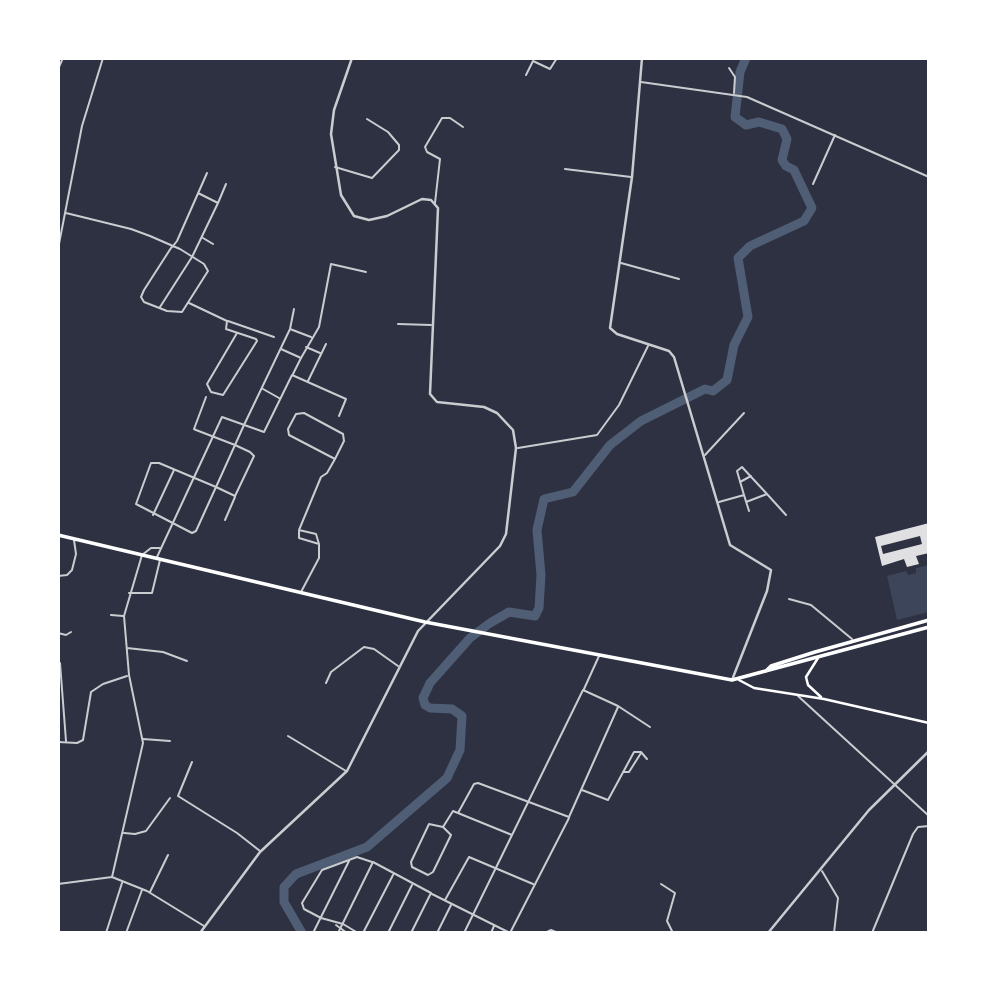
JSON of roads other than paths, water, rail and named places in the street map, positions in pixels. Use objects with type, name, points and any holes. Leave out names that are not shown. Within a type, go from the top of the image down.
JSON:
[{"type":"main road","points":[[59,535],[425,622],[732,680],[929,627]]},
{"type":"main road","points":[[766,671],[771,666],[853,640],[929,620]]},
{"type":"main road","points":[[896,628],[898,635]]},
{"type":"main road","points":[[818,658],[806,677],[814,693],[824,699]]},
{"type":"main road","points":[[738,680],[754,688],[824,699],[929,723]]},
{"type":"street","points":[[58,69],[63,58]]},
{"type":"street","points":[[58,249],[82,126],[103,58]]},
{"type":"street","points":[[201,933],[260,852],[347,771],[371,728],[399,667],[425,622],[503,541],[516,448],[513,430],[497,413],[484,407],[446,404],[433,398],[429,388],[438,208],[428,199],[416,200],[377,220],[358,219],[349,211],[341,195],[331,134],[334,110],[352,58]]},
{"type":"street","points":[[526,75],[533,61],[550,69],[557,58]]},
{"type":"street","points":[[642,58],[632,177],[610,328],[617,334],[669,351],[674,357],[731,547],[771,571],[767,591],[732,680]]},
{"type":"street","points":[[729,68],[735,78],[734,94]]},
{"type":"street","points":[[640,82],[715,94],[740,95],[929,177]]},
{"type":"street","points":[[435,203],[440,159],[427,152],[425,147],[442,118],[450,118],[463,127]]},
{"type":"street","points":[[335,167],[372,178],[399,150],[399,145],[388,132],[367,119]]},
{"type":"street","points":[[813,184],[835,134]]},
{"type":"street","points":[[565,169],[632,177]]},
{"type":"street","points":[[66,213],[119,225],[173,246],[208,268],[182,312],[159,308],[144,302],[141,297],[173,246],[207,173]]},
{"type":"street","points":[[159,308],[192,257],[226,184]]},
{"type":"street","points":[[197,192],[218,203]]},
{"type":"street","points":[[202,237],[213,244]]},
{"type":"street","points":[[621,263],[680,279]]},
{"type":"street","points":[[128,593],[145,596],[152,593],[162,548],[222,417],[264,432],[311,337],[320,325],[331,264],[366,272]]},
{"type":"street","points":[[188,302],[226,321],[274,337]]},
{"type":"street","points":[[235,496],[216,487],[156,462],[151,463],[135,501],[138,507],[194,533],[216,487],[244,425],[290,329],[294,309]]},
{"type":"street","points":[[226,321],[225,328],[256,339],[257,343],[223,396],[211,392],[206,384],[237,333]]},
{"type":"street","points":[[397,324],[433,325]]},
{"type":"street","points":[[290,329],[311,337]]},
{"type":"street","points":[[307,382],[326,344]]},
{"type":"street","points":[[516,448],[597,435],[619,405],[648,345]]},
{"type":"street","points":[[306,347],[321,353]]},
{"type":"street","points":[[281,349],[301,358]]},
{"type":"street","points":[[292,375],[346,399],[338,416]]},
{"type":"street","points":[[262,388],[280,399]]},
{"type":"street","points":[[206,397],[194,427],[254,456],[225,520]]},
{"type":"street","points":[[320,544],[299,538],[299,530],[321,477],[327,473],[335,459],[344,441],[343,434],[304,413],[296,414],[288,429],[289,435],[335,459]]},
{"type":"street","points":[[705,456],[744,413]]},
{"type":"street","points":[[749,511],[737,471],[742,467],[786,515]]},
{"type":"street","points":[[153,515],[174,469]]},
{"type":"street","points":[[740,482],[752,475]]},
{"type":"street","points":[[746,502],[767,494]]},
{"type":"street","points":[[718,502],[744,495]]},
{"type":"street","points":[[299,530],[316,534],[320,544],[319,558],[301,592]]},
{"type":"street","points":[[58,576],[67,575],[72,570],[76,554],[74,538]]},
{"type":"street","points":[[112,877],[142,739],[129,675],[124,616],[128,593],[142,555],[151,548],[162,548]]},
{"type":"street","points":[[789,599],[811,605],[853,640]]},
{"type":"street","points":[[111,615],[124,616]]},
{"type":"street","points":[[58,633],[66,635],[71,632]]},
{"type":"street","points":[[326,683],[331,672],[364,647],[374,649],[399,667]]},
{"type":"street","points":[[126,648],[163,652],[187,661]]},
{"type":"street","points":[[464,933],[531,802],[599,656]]},
{"type":"street","points":[[60,663],[65,742]]},
{"type":"street","points":[[58,742],[83,740],[89,695],[109,681],[129,675]]},
{"type":"street","points":[[583,690],[618,706],[650,727]]},
{"type":"street","points":[[797,695],[929,816]]},
{"type":"street","points":[[347,933],[304,909],[302,903],[322,870],[361,857],[511,933],[569,817],[618,706]]},
{"type":"street","points":[[288,736],[347,771]]},
{"type":"street","points":[[142,739],[170,741]]},
{"type":"street","points":[[768,933],[893,784],[929,751]]},
{"type":"street","points":[[581,790],[608,800],[634,752],[641,752],[647,759]]},
{"type":"street","points":[[622,772],[629,772],[641,752]]},
{"type":"street","points":[[192,762],[178,796],[237,832],[260,852]]},
{"type":"street","points":[[458,813],[475,783],[569,817]]},
{"type":"street","points":[[123,832],[135,834],[146,831],[170,798]]},
{"type":"street","points":[[443,827],[452,812],[513,836]]},
{"type":"street","points":[[429,824],[443,827],[450,831],[450,836],[433,872],[428,875],[412,867],[411,862],[429,824]]},
{"type":"street","points":[[872,933],[913,834],[918,827],[929,825]]},
{"type":"street","points":[[150,893],[169,855]]},
{"type":"street","points":[[445,901],[469,857],[534,885]]},
{"type":"street","points":[[313,933],[349,860]]},
{"type":"street","points":[[338,933],[373,862]]},
{"type":"street","points":[[821,870],[832,883],[838,898],[834,933]]},
{"type":"street","points":[[363,933],[393,874]]},
{"type":"street","points":[[58,884],[112,877],[150,893],[204,926]]},
{"type":"street","points":[[106,933],[122,881]]},
{"type":"street","points":[[388,933],[412,884]]},
{"type":"street","points":[[661,884],[675,893],[667,921],[673,933]]},
{"type":"street","points":[[126,933],[142,889]]},
{"type":"street","points":[[411,933],[431,894]]},
{"type":"street","points":[[437,933],[452,904]]},
{"type":"street","points":[[335,924],[343,924],[358,933]]},
{"type":"street","points":[[491,933],[495,925]]},
{"type":"street","points":[[545,933],[551,930],[558,933]]},
{"type":"waterway","points":[[302,933],[284,902],[284,887],[296,874],[367,847],[447,778],[460,750],[462,716],[452,709],[430,708],[425,705],[423,698],[430,683],[470,638],[490,623],[509,612],[535,616],[539,608],[541,575],[537,530],[544,499],[573,492],[610,445],[641,421],[705,389],[713,391],[727,380],[734,345],[748,317],[738,258],[750,246],[804,221],[812,208],[794,170],[782,160],[787,139],[782,129],[759,122],[746,125],[735,117],[740,72],[746,58]]}]
